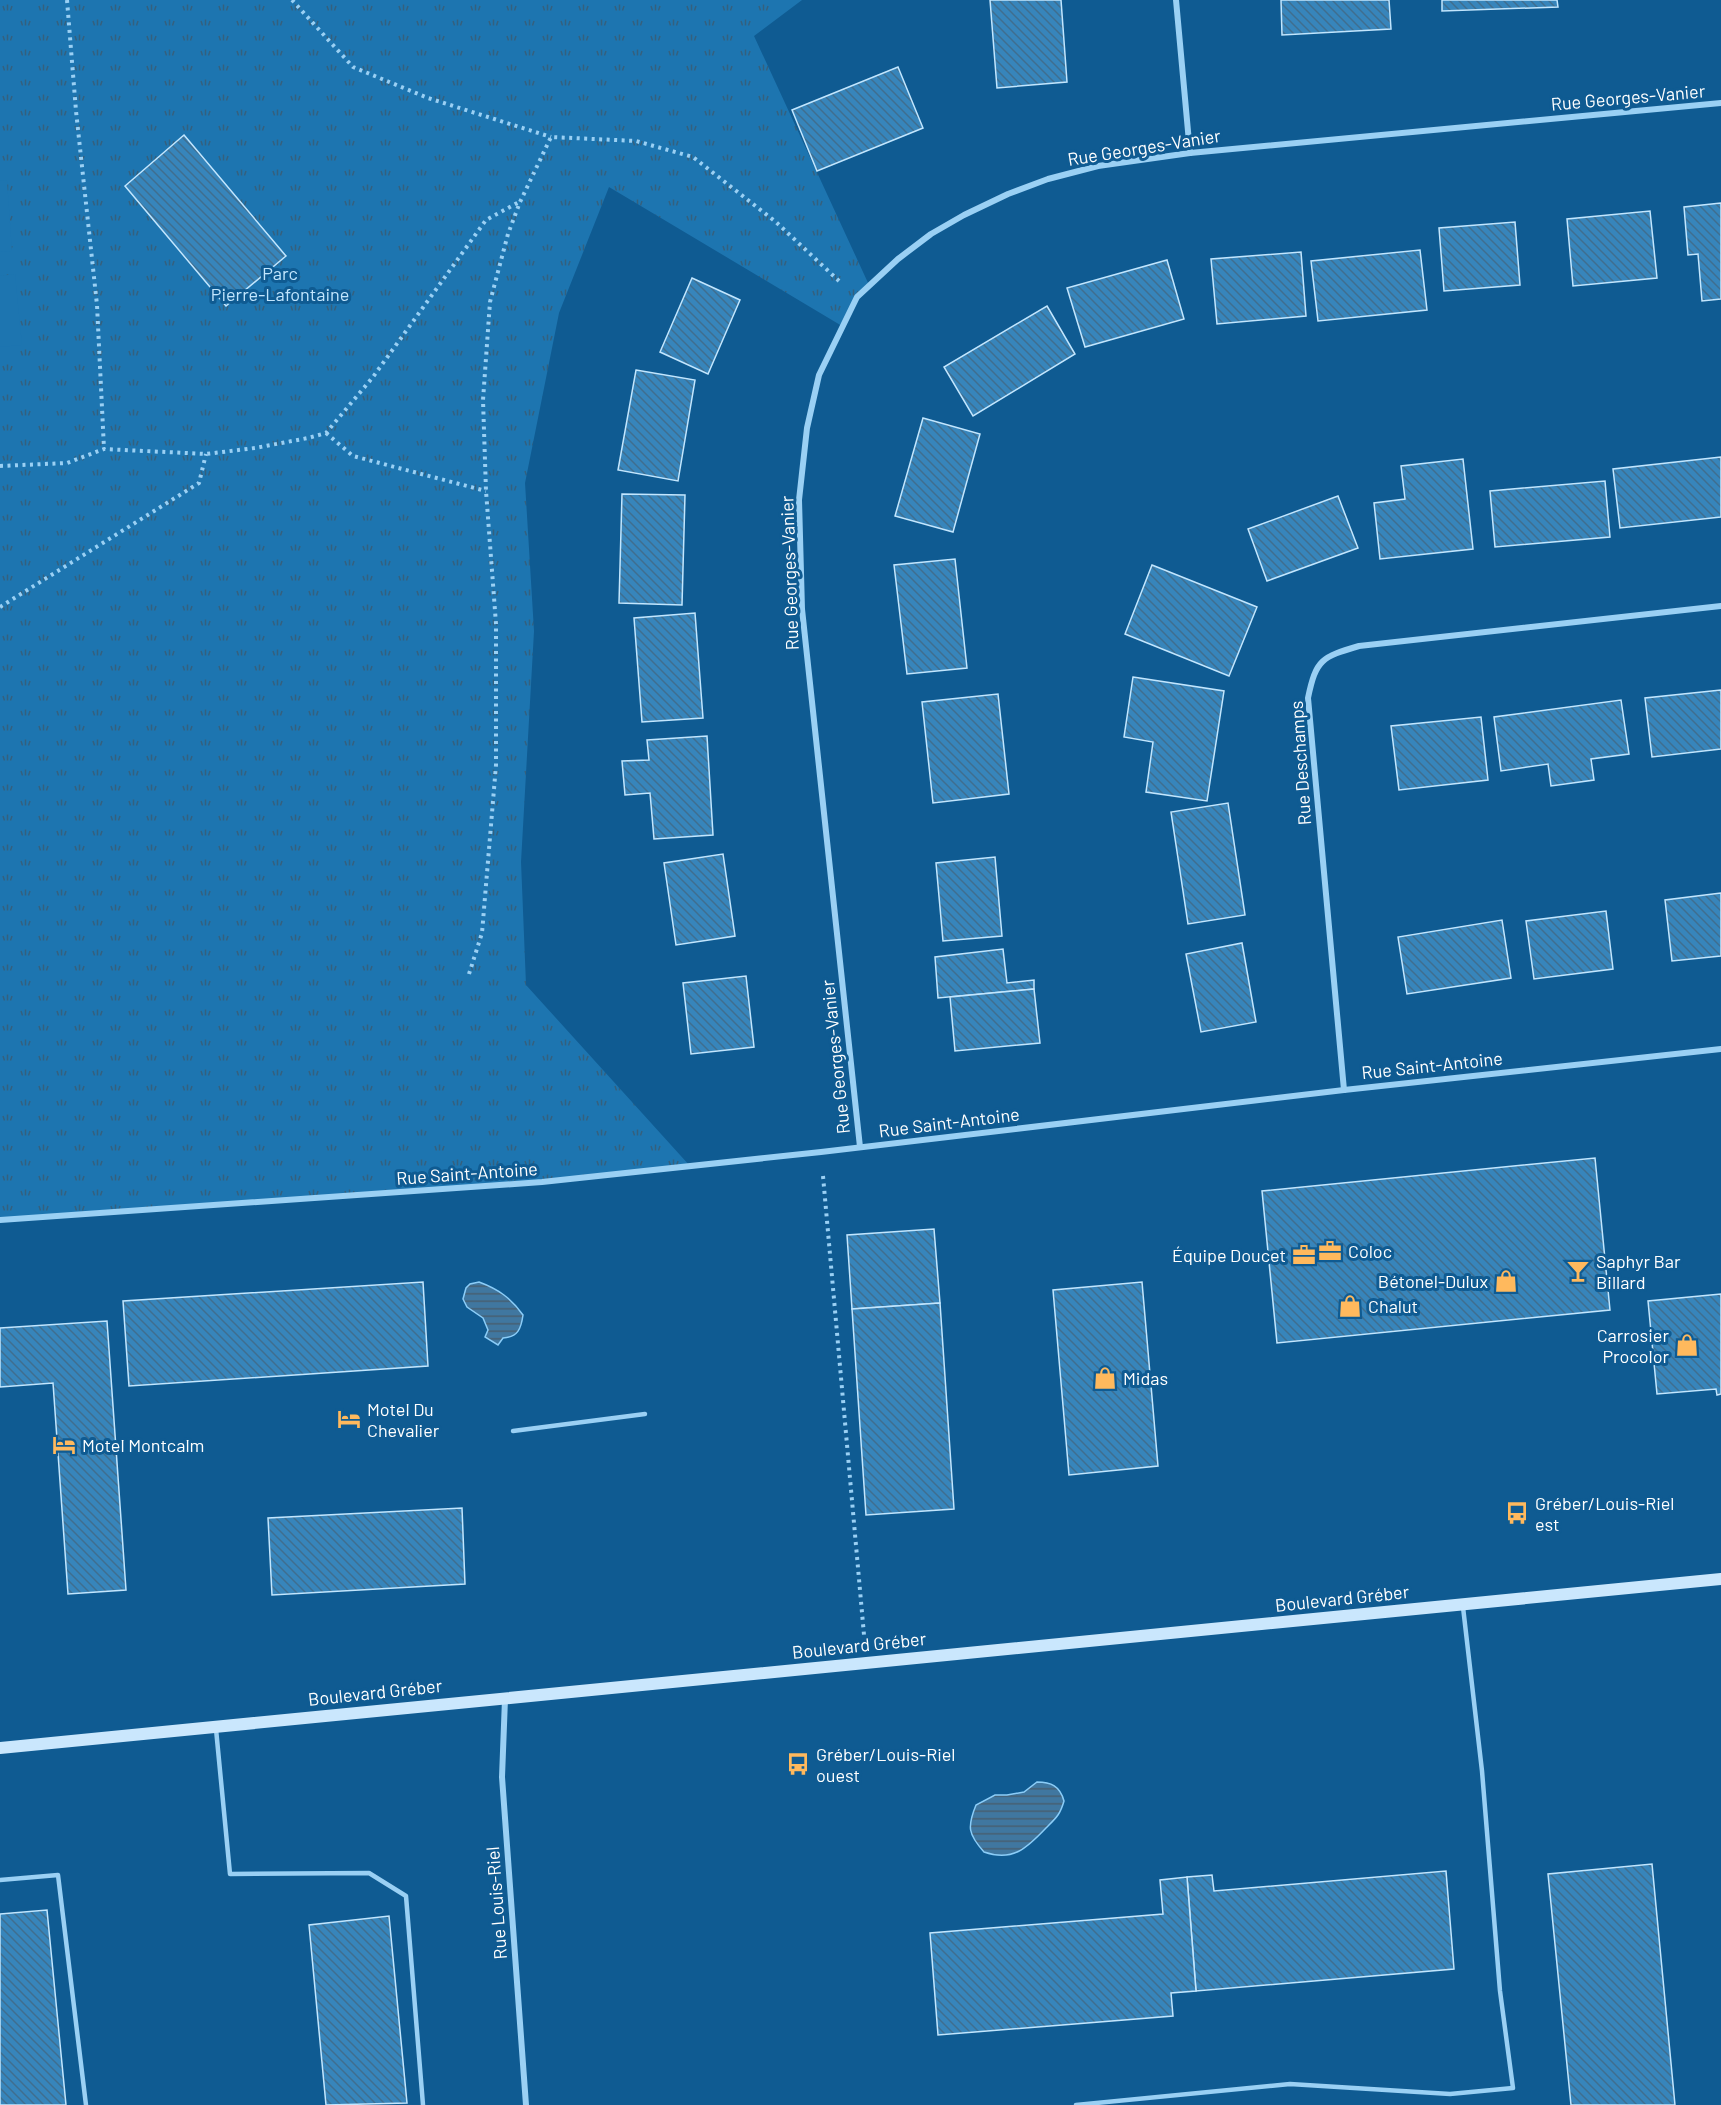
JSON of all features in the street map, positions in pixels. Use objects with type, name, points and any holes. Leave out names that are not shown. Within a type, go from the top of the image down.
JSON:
[{"type":"main road","name":"Boulevard Gréber","points":[[0,1748],[1721,1579]]},
{"type":"street","points":[[1176,0],[1190,153]]},
{"type":"street","name":"Rue Georges-Vanier","points":[[860,1147],[802,609],[799,500],[807,428],[819,375],[857,297],[898,259],[931,234],[1008,194],[1048,179],[1098,166],[1190,153],[1721,104]]},
{"type":"street","name":"Rue Deschamps","points":[[1344,1090],[1308,698],[1312,678],[1320,662],[1337,653],[1359,646],[1721,606]]},
{"type":"street","name":"Rue Saint-Antoine","points":[[0,1220],[542,1182],[1721,1049]]},
{"type":"street","name":"Rue Louis-Riel","points":[[505,1699],[502,1777],[526,2105]]},
{"type":"lane","points":[[513,1431],[645,1414]]},
{"type":"lane","points":[[1076,2105],[1290,2084],[1450,2094],[1513,2088],[1500,1991],[1482,1771],[1463,1604]]},
{"type":"lane","points":[[215,1726],[230,1874],[369,1873],[406,1896],[423,2105]]},
{"type":"lane","points":[[0,1880],[58,1875],[86,2105]]},
{"type":"path","points":[[67,0],[76,111],[97,305],[104,449]]},
{"type":"path","points":[[292,0],[353,67],[428,98],[551,137],[636,141],[693,157],[776,222],[857,297]]},
{"type":"path","points":[[469,974],[482,933],[495,765],[497,694],[495,624],[486,491],[483,400],[490,302],[508,234],[520,202],[551,137]]},
{"type":"path","points":[[0,466],[67,463],[104,449],[206,454],[276,444],[326,433],[373,377],[486,220],[520,202]]},
{"type":"path","points":[[326,433],[353,456],[486,491]]},
{"type":"path","points":[[0,607],[199,483],[206,454]]},
{"type":"path","points":[[821,1152],[867,1663]]},
{"type":"green space","name":"Parc Pierre-Lafontaine","points":[[0,0],[802,0],[754,36],[869,285],[857,298],[842,326],[609,187],[559,313],[525,483],[534,631],[521,862],[526,985],[690,1166],[542,1182],[0,1220]]},
{"type":"green space","points":[[7,180],[12,251],[0,252],[0,181]]},
{"type":"green space","points":[[15,274],[22,345],[0,347],[0,276]]},
{"type":"shaded area","points":[[479,1282],[504,1295],[523,1315],[518,1331],[512,1336],[503,1338],[498,1345],[485,1337],[488,1330],[483,1318],[467,1307],[463,1299],[466,1288],[470,1284]]},
{"type":"shaded area","points":[[1037,1782],[1051,1784],[1060,1792],[1064,1801],[1057,1816],[1032,1842],[1019,1851],[1003,1855],[984,1852],[972,1835],[970,1825],[976,1805],[995,1795],[1024,1792]]},
{"type":"building","points":[[990,0],[1061,0],[1067,82],[997,88]]},
{"type":"building","points":[[1281,0],[1389,0],[1391,29],[1282,35]]},
{"type":"building","points":[[1442,0],[1557,0],[1558,7],[1442,11]]},
{"type":"building","points":[[898,67],[923,128],[817,171],[792,110]]},
{"type":"building","points":[[184,135],[286,256],[226,306],[125,186]]},
{"type":"building","points":[[1721,203],[1721,299],[1702,301],[1698,254],[1688,255],[1684,207]]},
{"type":"building","points":[[1650,211],[1657,278],[1573,286],[1567,219]]},
{"type":"building","points":[[1515,222],[1520,285],[1444,291],[1439,228]]},
{"type":"building","points":[[1420,250],[1427,310],[1318,321],[1311,261]]},
{"type":"building","points":[[1301,252],[1306,316],[1217,324],[1211,259]]},
{"type":"building","points":[[1167,260],[1184,319],[1085,347],[1067,288]]},
{"type":"building","points":[[692,278],[740,300],[708,374],[660,352]]},
{"type":"building","points":[[1047,306],[1075,354],[973,416],[944,367]]},
{"type":"building","points":[[636,370],[695,380],[678,481],[618,470]]},
{"type":"building","points":[[923,418],[980,434],[953,532],[895,516]]},
{"type":"building","points":[[1721,457],[1721,517],[1620,528],[1613,469]]},
{"type":"building","points":[[1463,459],[1473,549],[1380,559],[1374,503],[1405,499],[1401,466]]},
{"type":"building","points":[[1605,481],[1610,537],[1495,547],[1490,491]]},
{"type":"building","points":[[622,494],[685,495],[682,605],[619,603]]},
{"type":"building","points":[[1338,496],[1358,548],[1267,581],[1248,529]]},
{"type":"building","points":[[955,559],[967,668],[907,674],[894,565]]},
{"type":"building","points":[[1152,565],[1257,607],[1229,676],[1125,634]]},
{"type":"building","points":[[695,613],[703,718],[642,722],[634,618]]},
{"type":"building","points":[[1133,677],[1224,691],[1207,801],[1146,792],[1153,742],[1124,737]]},
{"type":"building","points":[[1721,690],[1721,749],[1652,757],[1645,698]]},
{"type":"building","points":[[998,694],[1009,794],[933,803],[922,702]]},
{"type":"building","points":[[1621,700],[1629,754],[1591,759],[1594,780],[1551,786],[1548,764],[1501,771],[1494,717]]},
{"type":"building","points":[[1481,717],[1488,780],[1399,790],[1391,726]]},
{"type":"building","points":[[707,736],[713,835],[654,839],[650,793],[625,795],[622,761],[649,760],[647,740]]},
{"type":"building","points":[[1228,803],[1245,915],[1188,924],[1171,812]]},
{"type":"building","points":[[723,854],[735,936],[676,945],[664,863]]},
{"type":"building","points":[[995,857],[1002,936],[943,941],[936,863]]},
{"type":"building","points":[[1721,893],[1721,956],[1672,961],[1665,900]]},
{"type":"building","points":[[1606,911],[1613,969],[1534,979],[1526,921]]},
{"type":"building","points":[[1502,920],[1511,978],[1407,994],[1398,937]]},
{"type":"building","points":[[1242,943],[1256,1022],[1201,1032],[1186,954]]},
{"type":"building","points":[[1003,949],[1007,983],[1034,980],[1034,989],[938,998],[935,957]]},
{"type":"building","points":[[746,976],[754,1047],[691,1054],[683,983]]},
{"type":"building","points":[[1034,989],[1040,1043],[955,1051],[950,997]]},
{"type":"building","points":[[1595,1158],[1610,1310],[1277,1343],[1262,1191]]},
{"type":"building","points":[[934,1229],[940,1303],[852,1309],[847,1235]]},
{"type":"building","points":[[423,1282],[428,1366],[129,1386],[123,1301]]},
{"type":"building","name":"Midas","points":[[1142,1282],[1158,1466],[1069,1475],[1053,1290]]},
{"type":"building","name":"Carrosier Procolor","points":[[1721,1294],[1721,1394],[1717,1395],[1716,1389],[1657,1394],[1648,1301]]},
{"type":"building","points":[[940,1303],[954,1509],[866,1515],[852,1309]]},
{"type":"building","name":"Motel Montcalm","points":[[107,1321],[126,1590],[68,1594],[53,1383],[0,1387],[0,1328]]},
{"type":"building","points":[[462,1508],[465,1584],[272,1595],[268,1518]]},
{"type":"building","points":[[1652,1864],[1675,2105],[1571,2105],[1548,1874]]},
{"type":"building","points":[[1446,1871],[1454,1969],[1196,1991],[1187,1877],[1212,1875],[1214,1891]]},
{"type":"building","points":[[1187,1877],[1196,1991],[1171,1993],[1173,2016],[938,2035],[930,1933],[1163,1914],[1160,1880]]},
{"type":"building","points":[[47,1910],[66,2105],[0,2105],[0,1914]]},
{"type":"building","points":[[389,1916],[407,2103],[326,2105],[309,1925]]},
{"type":"place","name":"Coloc","points":[[1330,1251]]},
{"type":"place","name":"Équipe Doucet","points":[[1304,1255]]},
{"type":"place","name":"Saphyr Bar Billard","points":[[1578,1271]]},
{"type":"place","name":"Bétonel-Dulux","points":[[1506,1281]]},
{"type":"place","name":"Chalut","points":[[1350,1306]]},
{"type":"place","name":"Carrosier Procolor","points":[[1687,1345]]},
{"type":"place","name":"Midas","points":[[1105,1378]]},
{"type":"place","name":"Motel Du Chevalier","points":[[349,1419]]},
{"type":"place","name":"Motel Montcalm","points":[[64,1445]]},
{"type":"place","name":"Gréber/Louis-Riel est","points":[[1517,1513]]},
{"type":"place","name":"Gréber/Louis-Riel ouest","points":[[798,1764]]}]
